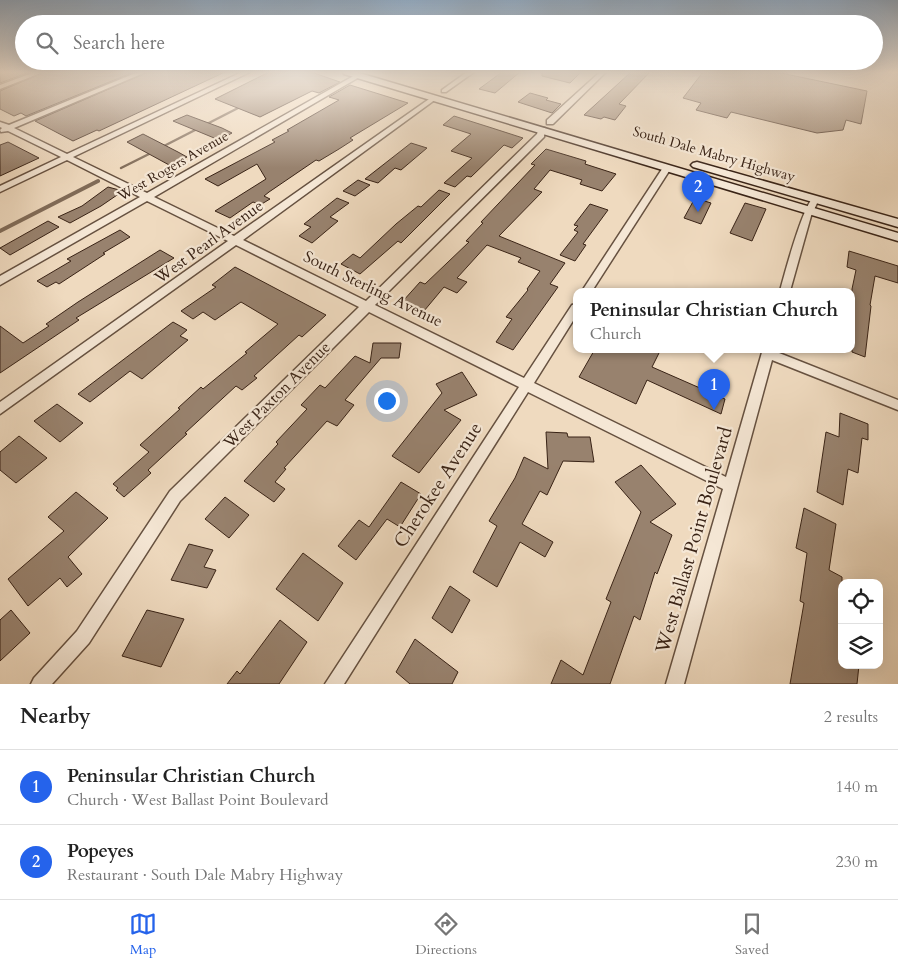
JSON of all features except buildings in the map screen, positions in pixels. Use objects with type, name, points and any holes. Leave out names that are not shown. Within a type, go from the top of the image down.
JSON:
[{"type":"main road","name":"South Dale Mabry Highway","points":[[454,104],[496,116],[600,137],[813,205],[898,237]]},
{"type":"main road","name":"South Dale Mabry Highway","points":[[482,104],[667,168],[813,205],[898,222]]},
{"type":"street","points":[[3,128],[63,104]]},
{"type":"street","points":[[0,190],[180,104]]},
{"type":"street","name":"West Rogers Avenue","points":[[0,281],[309,104]]},
{"type":"street","name":"West Pearl Avenue","points":[[0,409],[426,104]]},
{"type":"street","name":"West Paxton Avenue","points":[[40,684],[82,637],[175,496],[367,304],[534,142],[546,126],[569,104]]},
{"type":"street","name":"South Sterling Avenue","points":[[3,128],[148,196],[730,486]]},
{"type":"street","points":[[589,288],[667,168]]},
{"type":"street","points":[[786,288],[813,205]]},
{"type":"street","name":"Cherokee Avenue","points":[[334,684],[573,313]]},
{"type":"street","name":"West Ballast Point Boulevard","points":[[675,684],[767,353]]},
{"type":"street","points":[[773,353],[898,404]]},
{"type":"waterway","points":[[160,148],[242,106]]},
{"type":"waterway","points":[[121,168],[153,152]]},
{"type":"waterway","points":[[0,231],[98,181]]},
{"type":"place","name":"Popeyes","points":[[698,212]]},
{"type":"place","name":"Peninsular Christian Church","points":[[714,410]]}]
